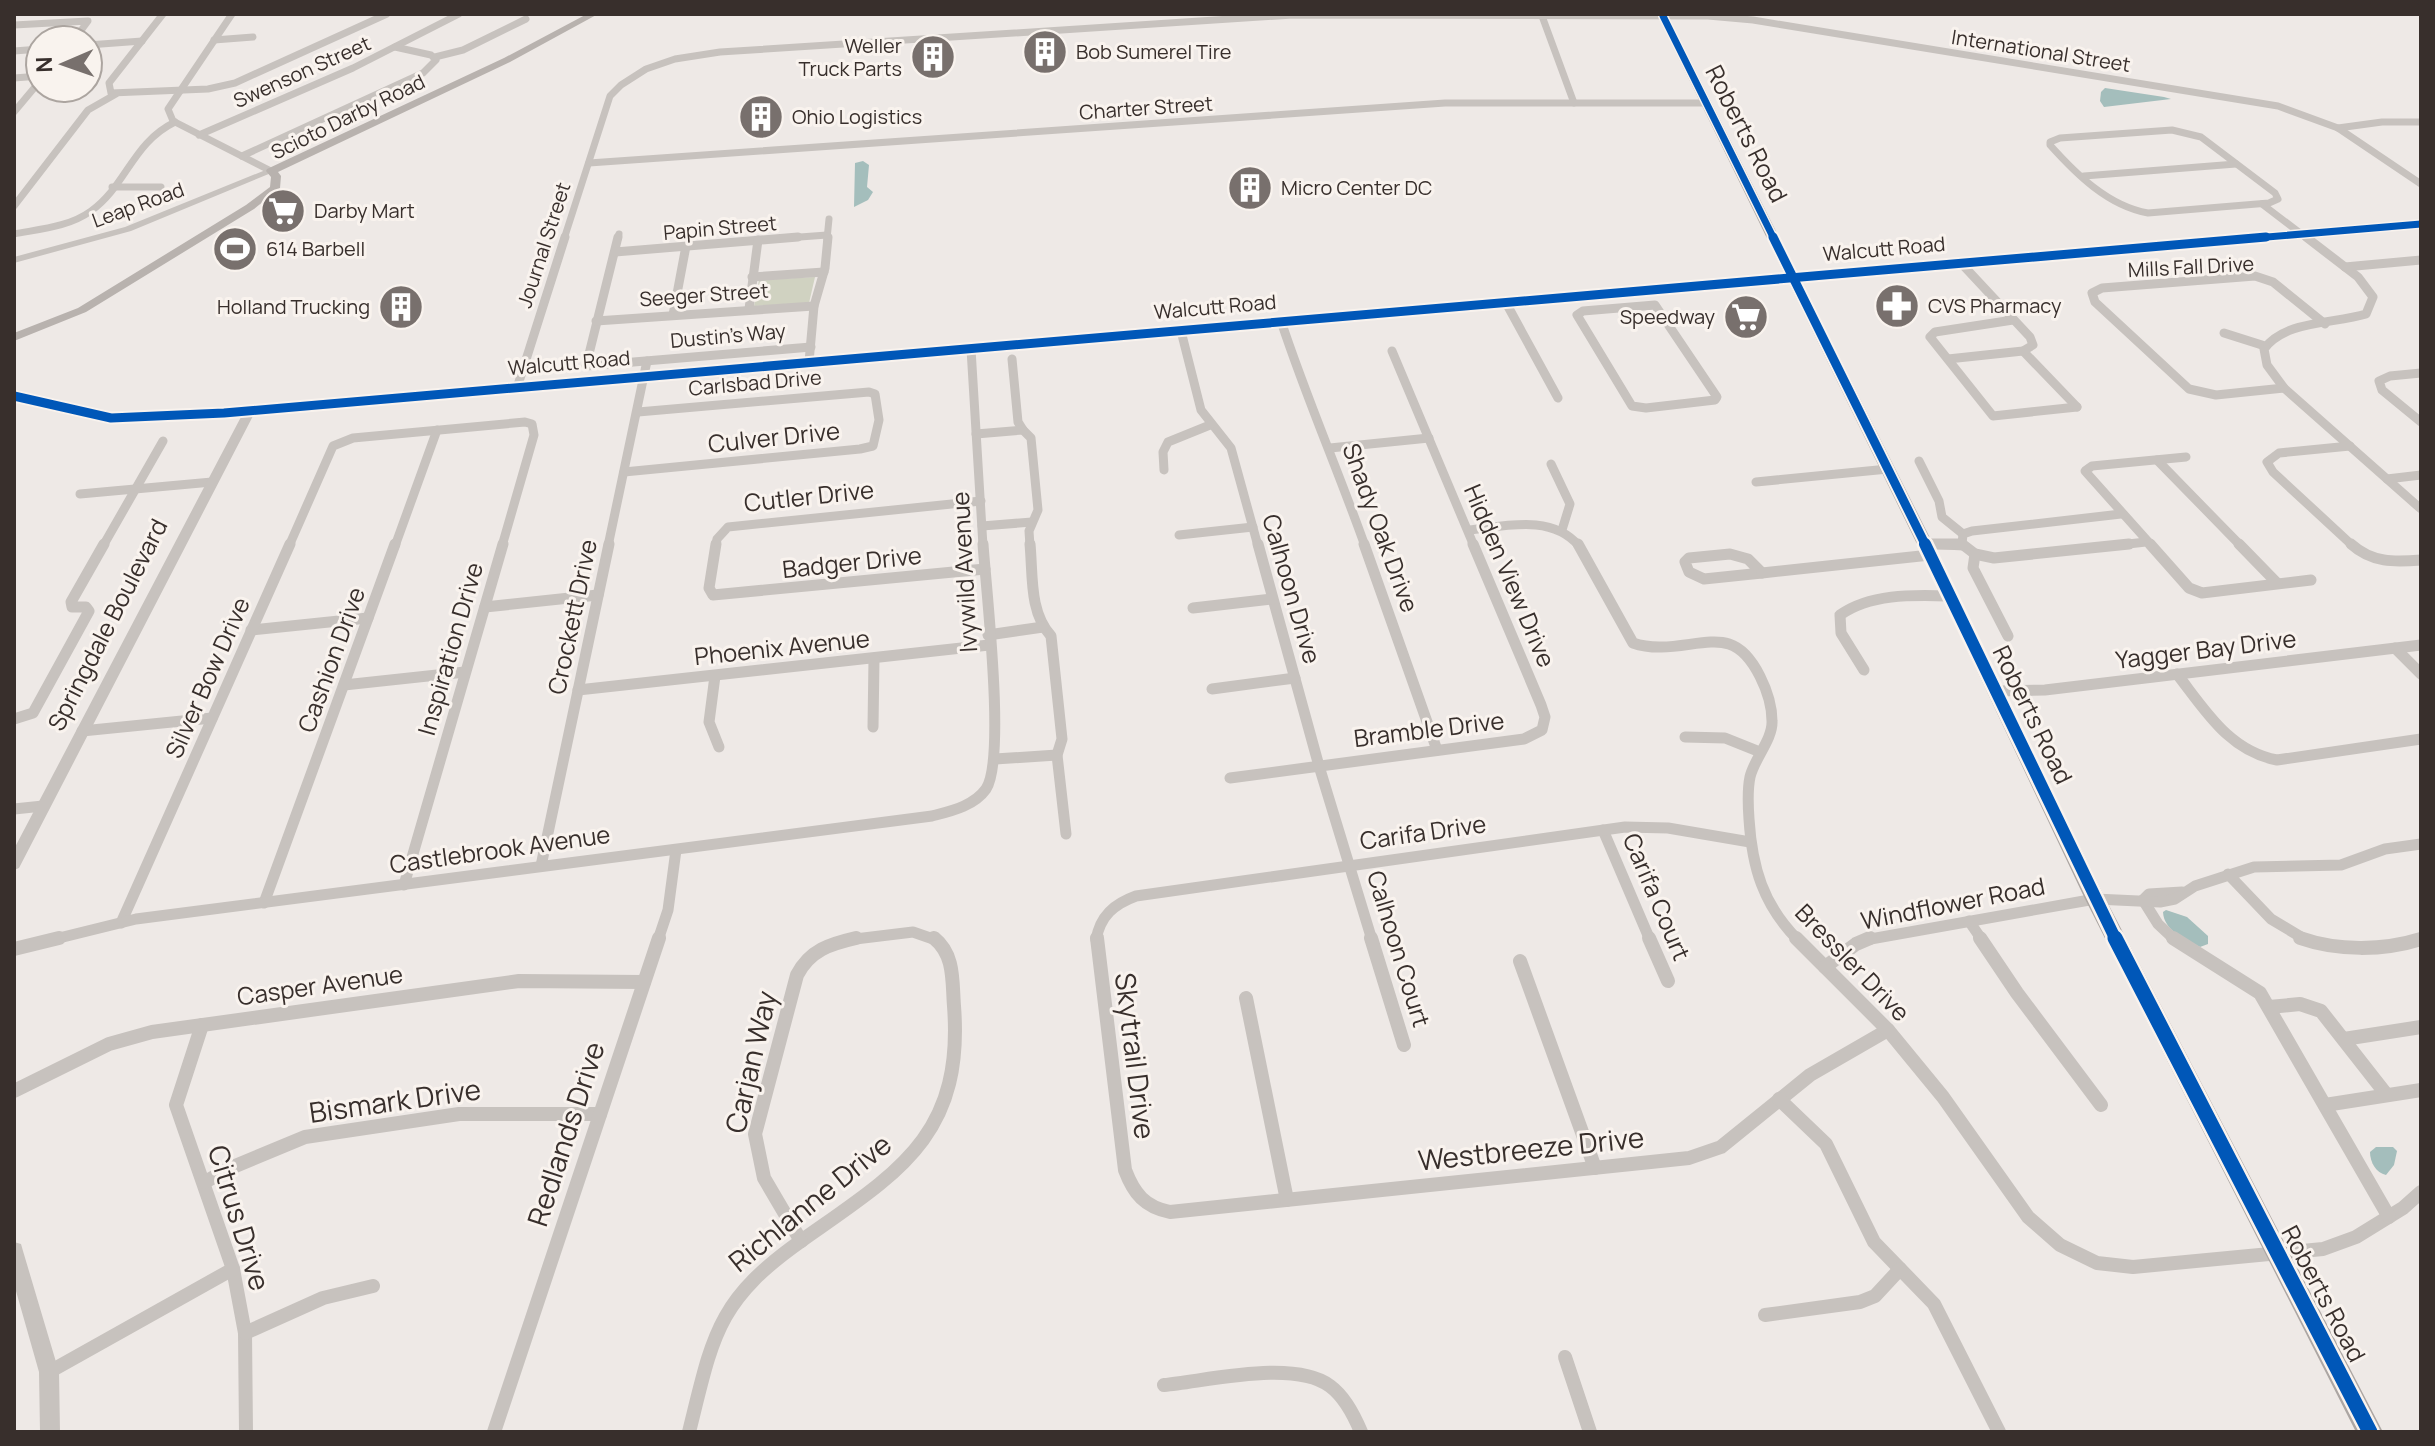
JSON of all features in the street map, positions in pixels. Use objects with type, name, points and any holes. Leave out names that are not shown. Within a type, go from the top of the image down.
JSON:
[{"type":"main road","name":"Scioto Darby Road","points":[[14,337],[82,310],[250,207],[275,188],[277,179],[271,171],[494,67],[594,14]]},
{"type":"main road","name":"Roberts Road","points":[[1663,15],[1928,549],[2095,899],[2370,1432]]},
{"type":"street","points":[[163,14],[107,86],[111,93],[178,91],[235,83],[387,14]]},
{"type":"street","points":[[232,14],[168,109],[175,122],[271,171]]},
{"type":"street","name":"Swenson Street","points":[[199,135],[395,47],[459,14]]},
{"type":"street","name":"International Street","points":[[604,113],[612,94],[636,74],[668,61],[720,52],[1293,15],[1663,15],[1753,20],[2263,103],[2301,113],[2338,128],[2421,184]]},
{"type":"street","points":[[1542,16],[1574,103]]},
{"type":"street","points":[[395,47],[435,57],[463,50],[526,19]]},
{"type":"street","points":[[32,24],[88,21],[86,24]]},
{"type":"street","points":[[214,40],[253,37]]},
{"type":"street","points":[[104,44],[142,41]]},
{"type":"street","points":[[242,156],[423,73],[434,65],[435,57]]},
{"type":"street","points":[[14,206],[88,110],[116,94]]},
{"type":"street","name":"Charter Street","points":[[589,163],[1445,103],[1706,103]]},
{"type":"street","name":"Journal Street","points":[[517,388],[604,113]]},
{"type":"street","points":[[2338,128],[2392,121],[2421,122]]},
{"type":"street","points":[[14,234],[61,224],[89,213],[112,187],[146,138],[157,129],[175,122]]},
{"type":"street","points":[[2188,132],[2201,137],[2236,164],[2275,193],[2278,199],[2262,204],[2148,213],[2131,211],[2117,204],[2052,149],[2050,142],[2060,138],[2188,132]]},
{"type":"street","points":[[2084,176],[2236,164]]},
{"type":"street","name":"Leap Road","points":[[14,260],[128,229],[271,171]]},
{"type":"street","points":[[112,187],[161,187]]},
{"type":"street","points":[[2262,204],[2345,267],[2367,287],[2373,297],[2372,306],[2366,314],[2355,319],[2281,332],[2265,346]]},
{"type":"street","points":[[809,362],[814,306],[824,272],[829,219]]},
{"type":"street","name":"Walcutt Road","points":[[14,396],[119,419],[250,411],[2421,224]]},
{"type":"street","points":[[596,321],[619,234]]},
{"type":"street","name":"Papin Street","points":[[615,252],[827,235]]},
{"type":"street","points":[[749,309],[758,240]]},
{"type":"street","points":[[673,315],[686,246]]},
{"type":"street","points":[[1948,359],[2023,351],[2033,342],[1960,262]]},
{"type":"street","points":[[2345,267],[2419,263]]},
{"type":"street","points":[[752,277],[824,272]]},
{"type":"street","name":"Mills Fall Drive","points":[[2284,388],[2216,395],[2189,389],[2095,302],[2092,293],[2102,288],[2255,276],[2273,282],[2325,324]]},
{"type":"street","points":[[1615,292],[1625,307]]},
{"type":"street","points":[[1505,301],[1558,398]]},
{"type":"street","name":"Seeger Street","points":[[596,321],[814,306]]},
{"type":"street","points":[[1656,306],[1717,397],[1709,402],[1635,407],[1629,403],[1577,315],[1583,311],[1625,307],[1656,306]]},
{"type":"street","points":[[2013,320],[1931,334],[1930,337],[1993,416],[2077,407],[2023,351]]},
{"type":"street","name":"Dustin's Way","points":[[596,321],[587,366],[811,347]]},
{"type":"street","name":"Shady Oak Drive","points":[[1281,321],[1305,395],[1330,448],[1437,750]]},
{"type":"street","name":"Calhoon Drive","points":[[1181,331],[1201,410],[1231,448],[1319,766],[1350,865]]},
{"type":"street","points":[[2224,333],[2265,346]]},
{"type":"street","points":[[2265,346],[2266,366],[2284,388],[2421,509]]},
{"type":"street","name":"Ivywild Avenue","points":[[971,349],[995,759],[993,779],[986,789]]},
{"type":"street","name":"Hidden View Drive","points":[[1392,351],[1541,705],[1545,717],[1542,730]]},
{"type":"street","points":[[1012,359],[1018,422],[1031,438],[1038,510],[1029,531],[1036,612],[1051,636],[1062,739],[1057,755],[1066,834]]},
{"type":"street","name":"Dustin's Way","points":[[644,377],[647,361]]},
{"type":"street","points":[[2421,373],[2390,376],[2379,381],[2382,390],[2421,422]]},
{"type":"street","name":"Crockett Drive","points":[[541,866],[644,377]]},
{"type":"street","name":"Carlsbad Drive","points":[[638,412],[861,392],[875,394]]},
{"type":"street","name":"Culver Drive","points":[[624,472],[867,448],[877,439],[878,401],[875,394]]},
{"type":"street","name":"Springdale Boulevard","points":[[14,864],[250,411]]},
{"type":"street","name":"Inspiration Drive","points":[[404,885],[534,435],[532,424],[525,422],[437,430]]},
{"type":"street","points":[[1164,470],[1163,452],[1168,442],[1210,425]]},
{"type":"street","name":"Silver Bow Drive","points":[[121,923],[331,450],[346,439],[437,430]]},
{"type":"street","name":"Cashion Drive","points":[[264,903],[437,430]]},
{"type":"street","points":[[976,434],[1023,430]]},
{"type":"street","points":[[1330,448],[1429,438]]},
{"type":"street","points":[[14,719],[33,713],[89,611],[86,607],[72,607],[71,602],[163,441]]},
{"type":"street","points":[[2350,446],[2279,453],[2267,462],[2273,472],[2352,547],[2387,562],[2421,560]]},
{"type":"street","points":[[2186,457],[2092,466],[2087,468],[2087,475],[2184,584],[2202,593],[2311,580]]},
{"type":"street","points":[[2157,460],[2277,583]]},
{"type":"street","points":[[1919,461],[1939,501],[1942,517],[1975,554],[1994,558],[2146,542]]},
{"type":"street","points":[[1469,530],[1533,524],[1562,530],[1570,518],[1571,505],[1551,464]]},
{"type":"street","points":[[1756,482],[1888,469]]},
{"type":"street","points":[[2387,479],[2421,475]]},
{"type":"street","points":[[80,494],[212,482]]},
{"type":"street","name":"Cutler Drive","points":[[724,596],[713,595],[709,588],[717,539],[728,527],[981,501]]},
{"type":"street","points":[[1763,574],[1742,554],[1734,552],[1689,558],[1685,562],[1692,575],[1704,579],[1763,574],[1928,549],[1962,539],[1972,531],[2121,514]]},
{"type":"street","points":[[982,526],[1032,522]]},
{"type":"street","points":[[1179,535],[1253,527]]},
{"type":"street","name":"Bressler Drive","points":[[1562,530],[1576,539],[1584,551],[1633,643],[1650,649],[1715,642],[1727,643],[1744,652],[1772,709],[1773,723],[1750,775],[1750,842],[1755,874],[1773,911],[1785,927],[1888,1030],[1943,1097],[2028,1217],[2060,1245],[2097,1263],[2133,1267],[2340,1245],[2389,1217],[2421,1192]]},
{"type":"street","points":[[1975,554],[1973,568],[2008,636]]},
{"type":"street","name":"Badger Drive","points":[[724,596],[985,569]]},
{"type":"street","points":[[485,607],[598,595]]},
{"type":"street","points":[[1864,670],[1841,633],[1840,615],[1847,608],[1866,602],[1950,596]]},
{"type":"street","points":[[1193,608],[1272,599]]},
{"type":"street","points":[[251,630],[368,618]]},
{"type":"street","name":"Phoenix Avenue","points":[[578,690],[874,659],[989,640],[1043,627]]},
{"type":"street","name":"Yagger Bay Drive","points":[[1997,691],[2045,690],[2421,645]]},
{"type":"street","points":[[2395,648],[2421,674]]},
{"type":"street","points":[[873,727],[874,659]]},
{"type":"street","points":[[344,685],[465,672]]},
{"type":"street","points":[[2177,674],[2230,738],[2253,755],[2277,760],[2421,739]]},
{"type":"street","points":[[715,676],[708,722],[709,736],[719,747]]},
{"type":"street","points":[[1212,689],[1295,678]]},
{"type":"street","points":[[82,731],[212,718]]},
{"type":"street","name":"Bramble Drive","points":[[1230,778],[1524,739],[1542,730]]},
{"type":"street","points":[[1685,737],[1725,738],[1760,752]]},
{"type":"street","points":[[995,759],[1057,755]]},
{"type":"street","name":"Castlebrook Avenue","points":[[14,949],[121,923],[932,816],[958,810],[986,789]]},
{"type":"street","points":[[14,809],[43,806]]},
{"type":"street","name":"Carifa Drive","points":[[1106,912],[1120,901],[1136,896],[1603,830],[1655,827],[1750,842]]},
{"type":"street","name":"Carifa Court","points":[[1603,830],[1668,981]]},
{"type":"street","name":"Windflower Road","points":[[1825,967],[1856,944],[1872,937],[2095,899],[2160,902],[2175,899],[2182,892],[2228,874],[2254,867],[2341,865],[2385,849],[2421,844]]},
{"type":"street","name":"Redlands Drive","points":[[494,1432],[668,910],[676,850]]},
{"type":"street","name":"Calhoon Court","points":[[1350,865],[1404,1045]]},
{"type":"street","points":[[2228,874],[2282,929],[2309,944],[2372,947],[2403,945],[2421,939]]},
{"type":"street","points":[[2143,900],[2167,934],[2256,989],[2389,1217]]},
{"type":"street","name":"Skytrail Drive","points":[[1106,912],[1098,925],[1096,941],[1125,1170],[1131,1188],[1144,1203]]},
{"type":"street","points":[[1969,921],[2017,993],[2101,1105]]},
{"type":"street","name":"Richlanne Drive","points":[[689,1432],[712,1341],[738,1295],[775,1259],[898,1172],[934,1130],[954,1070],[951,964],[947,950],[923,933],[906,932],[876,937]]},
{"type":"street","name":"Carjan Way","points":[[801,1241],[772,1195],[755,1159],[755,1134],[792,985],[801,965],[818,950],[841,942],[876,937]]},
{"type":"street","points":[[1520,961],[1595,1168]]},
{"type":"street","name":"Casper Avenue","points":[[14,1091],[109,1044],[152,1032],[519,981],[644,982]]},
{"type":"street","points":[[1246,998],[1287,1200]]},
{"type":"street","points":[[2269,1007],[2306,1004],[2318,1008],[2386,1094]]},
{"type":"street","name":"Citrus Drive","points":[[202,1025],[176,1105],[233,1269],[245,1333],[246,1432]]},
{"type":"street","points":[[2344,1039],[2421,1027]]},
{"type":"street","name":"Westbreeze Drive","points":[[1144,1203],[1162,1212],[1182,1213],[1669,1162],[1708,1153],[1732,1140],[1810,1075],[1888,1030]]},
{"type":"street","points":[[2325,1105],[2421,1090]]},
{"type":"street","points":[[1779,1099],[1826,1144],[1865,1227],[1885,1256],[1934,1304],[1999,1432]]},
{"type":"street","name":"Bismark Drive","points":[[205,1182],[228,1169],[305,1137],[459,1114],[600,1114]]},
{"type":"street","points":[[14,1251],[18,1282],[49,1372],[50,1432]]},
{"type":"street","points":[[49,1372],[233,1269]]},
{"type":"street","points":[[1765,1315],[1860,1302],[1875,1296],[1900,1269]]},
{"type":"street","points":[[245,1333],[318,1299],[344,1290],[373,1286]]},
{"type":"street","points":[[1565,1357],[1590,1432]]},
{"type":"street","points":[[1164,1385],[1280,1374],[1312,1377],[1341,1396],[1354,1414],[1361,1432]]},
{"type":"green space","points":[[815,277],[809,303],[754,306],[759,280]]},
{"type":"water","points":[[2105,88],[2171,99],[2104,107],[2100,101]]},
{"type":"water","points":[[863,161],[869,165],[867,187],[873,192],[868,200],[854,207],[855,163]]},
{"type":"water","points":[[2166,910],[2187,917],[2208,936],[2208,944],[2200,947],[2176,934],[2164,919],[2163,912]]},
{"type":"water","points":[[2376,1147],[2393,1147],[2397,1151],[2394,1165],[2386,1175],[2371,1160],[2370,1152]]},
{"type":"cycle path","points":[[1663,16],[1925,544],[2095,899],[2370,1432]]},
{"type":"cycle path","points":[[14,396],[111,418],[224,413],[2421,224]]},
{"type":"place","name":"Bob Sumerel Tire","points":[[1045,52]]},
{"type":"place","name":"Weller Truck Parts","points":[[933,57]]},
{"type":"place","name":"Ohio Logistics","points":[[761,117]]},
{"type":"place","name":"Micro Center DC","points":[[1250,188]]},
{"type":"place","name":"Darby Mart","points":[[283,211]]},
{"type":"place","name":"614 Barbell","points":[[235,249]]},
{"type":"place","name":"CVS Pharmacy","points":[[1897,306]]},
{"type":"place","name":"Holland Trucking","points":[[401,307]]},
{"type":"place","name":"Speedway","points":[[1746,317]]}]
